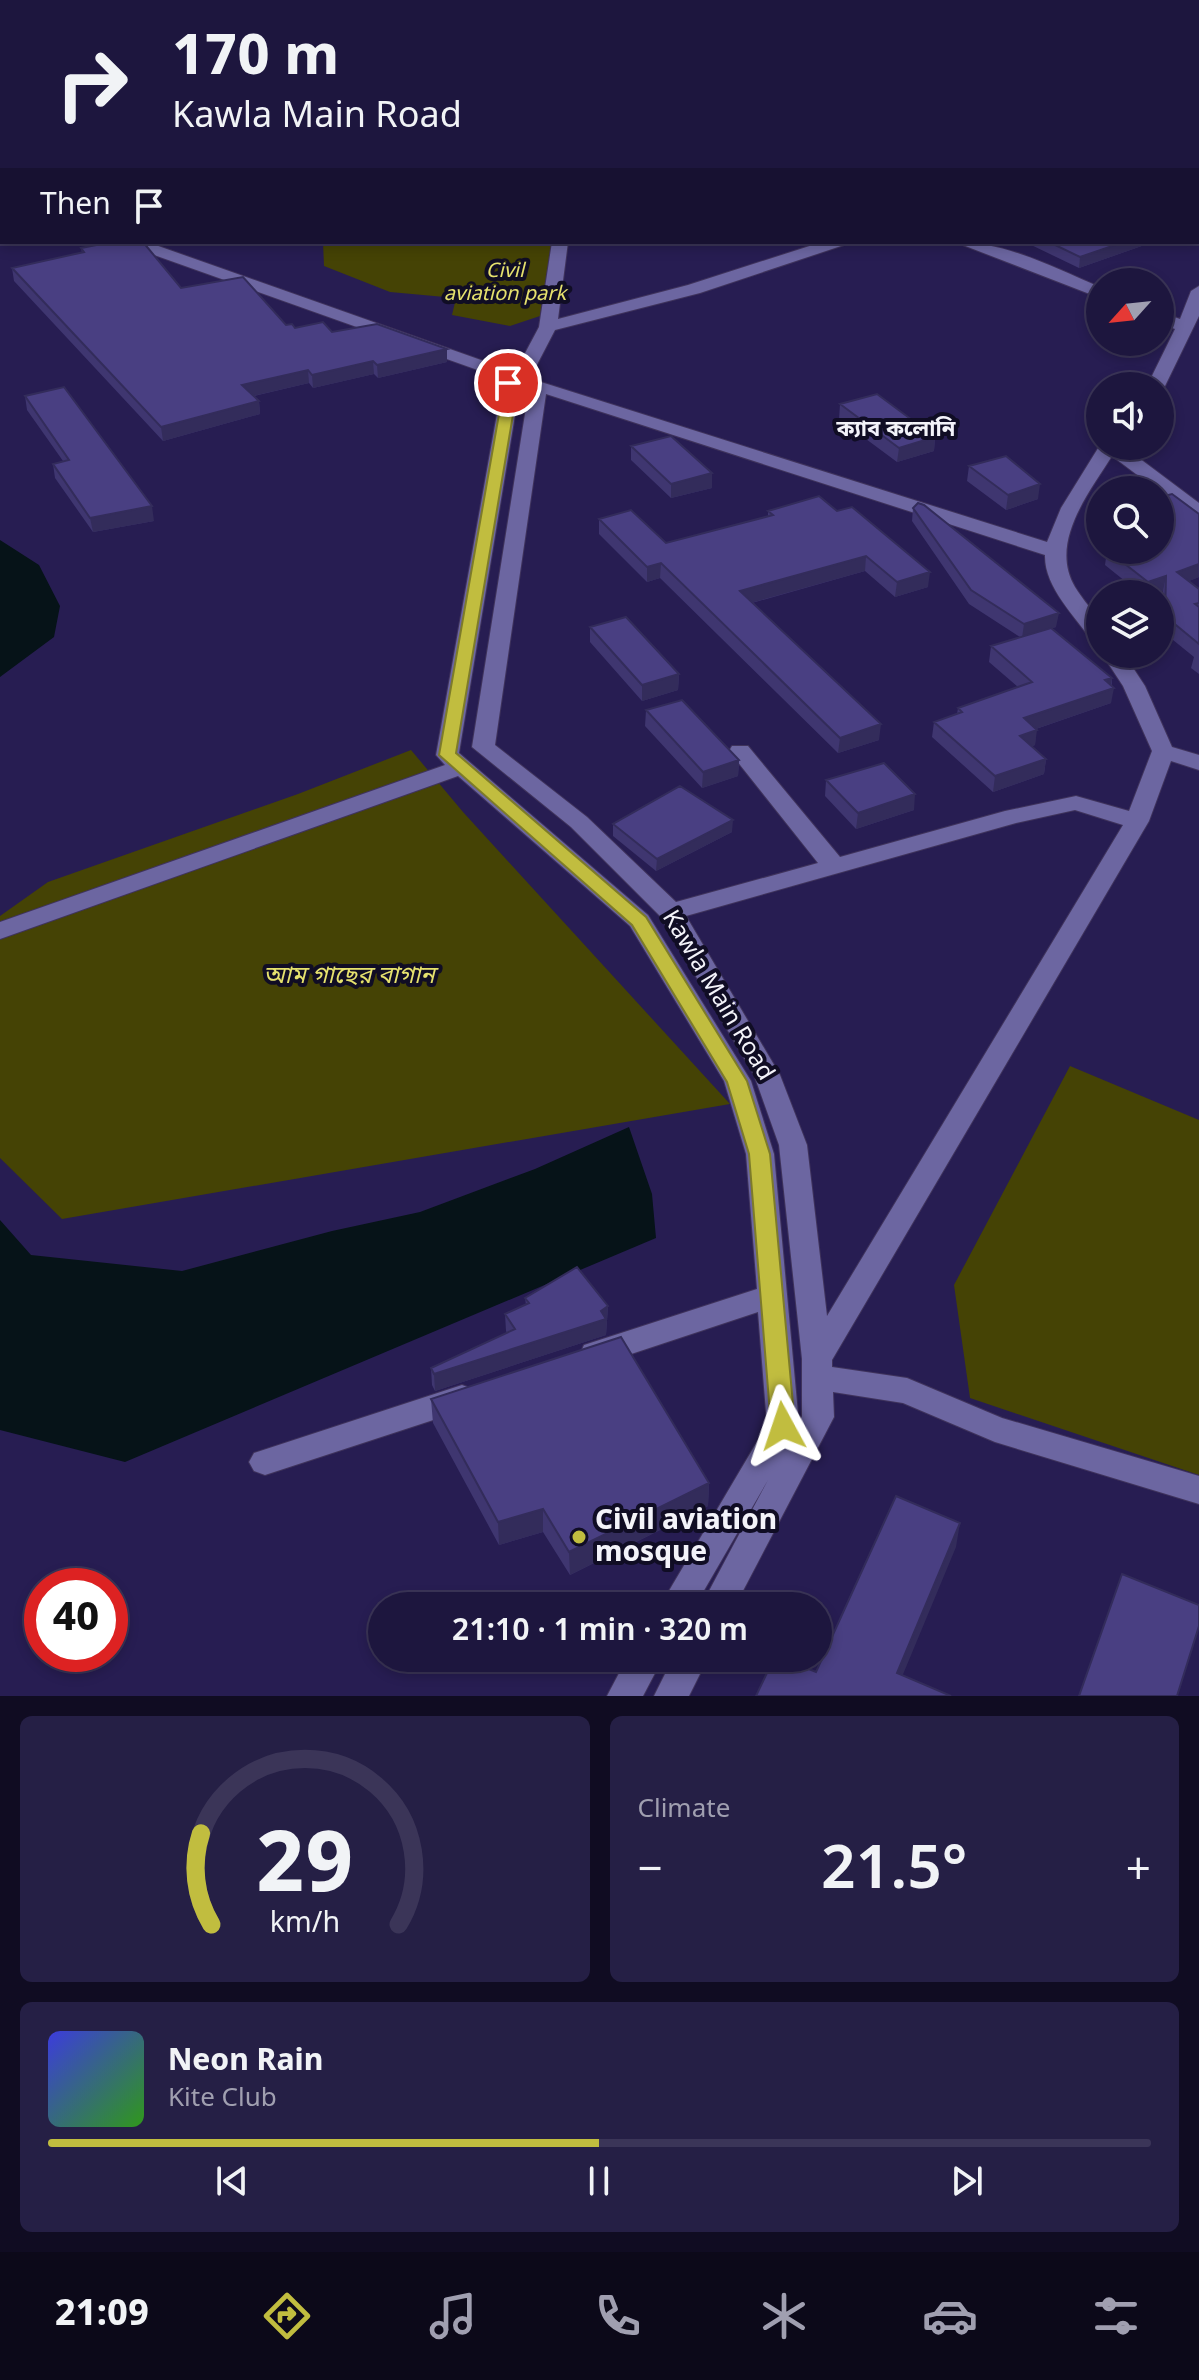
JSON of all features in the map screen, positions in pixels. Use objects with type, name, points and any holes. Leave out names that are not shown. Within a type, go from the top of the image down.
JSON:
[{"type":"street","points":[[137,244],[527,390],[1057,552]]},
{"type":"street","points":[[527,390],[548,327],[560,244]]},
{"type":"street","points":[[548,327],[694,289],[832,244]]},
{"type":"street","points":[[970,244],[1019,259],[1086,287]]},
{"type":"street","points":[[1163,372],[1199,291]]},
{"type":"street","points":[[1174,323],[1185,327]]},
{"type":"street","name":"Kawla Main Road","points":[[527,390],[447,755],[639,921],[737,1081],[760,1154],[783,1426],[685,1592]]},
{"type":"street","name":"Kawla Main Road","points":[[527,390],[483,747],[579,822],[671,912],[767,1075],[793,1145],[817,1368],[818,1417],[725,1592]]},
{"type":"street","points":[[1086,615],[1056,571],[1058,529],[1101,460]]},
{"type":"street","points":[[1129,460],[1199,512]]},
{"type":"street","points":[[1122,668],[1134,686],[1163,751],[1137,821],[817,1368],[907,1391],[995,1429],[1199,1490]]},
{"type":"street","points":[[740,751],[834,866]]},
{"type":"street","points":[[1163,751],[1199,763]]},
{"type":"street","points":[[0,931],[462,767]]},
{"type":"street","points":[[671,912],[1013,816],[1076,803],[1137,821]]},
{"type":"street","points":[[563,1364],[772,1296]]},
{"type":"street","points":[[265,1462],[489,1389]]},
{"type":"street","points":[[624,1696],[638,1672]]},
{"type":"street","points":[[671,1696],[684,1672]]},
{"type":"green space","name":"Civil aviation park","points":[[323,244],[552,244],[540,316],[510,326],[452,315],[456,298],[390,292],[324,266]]},
{"type":"green space","name":"আম গাছের বাগান","points":[[411,750],[463,812],[730,1104],[62,1219],[0,1158],[0,916],[48,882],[298,794]]},
{"type":"green space","points":[[1070,1066],[1199,1120],[1199,1475],[970,1398],[954,1285]]},
{"type":"shaded area","points":[[0,540],[39,565],[60,606],[54,637],[0,677]]},
{"type":"shaded area","points":[[629,1127],[652,1194],[656,1238],[125,1462],[0,1430],[0,1220],[31,1255],[182,1271],[332,1231],[420,1212],[535,1169]]},
{"type":"building","points":[[102,244],[145,244],[181,288],[243,277],[286,325],[292,324],[295,328],[323,322],[332,332],[377,324],[447,349],[377,365],[373,361],[312,375],[308,370],[242,385],[259,401],[161,427],[12,268],[84,252],[81,248]]},
{"type":"building","points":[[1053,244],[1118,244],[1080,257]]},
{"type":"building","points":[[64,387],[152,506],[90,518],[53,464],[69,460],[25,396]]},
{"type":"building","points":[[877,394],[935,437],[899,448],[840,404]]},
{"type":"building","points":[[671,436],[712,473],[671,484],[631,446]]},
{"type":"building","points":[[1006,456],[1040,484],[1008,495],[969,466]]},
{"type":"building","points":[[1174,495],[1199,514],[1199,564],[1177,572],[1199,589],[1199,603],[1195,604],[1199,607],[1199,644],[1174,623],[1174,580],[1166,580],[1166,576],[1145,580],[1125,564],[1174,564]]},
{"type":"building","points":[[819,496],[837,511],[852,507],[930,572],[897,582],[866,556],[740,591],[881,724],[840,738],[661,563],[647,567],[599,519],[631,510],[666,543],[773,515],[768,511]]},
{"type":"building","points":[[918,503],[1059,613],[1024,624],[971,590],[913,508]]},
{"type":"building","points":[[626,617],[679,674],[642,685],[590,627]]},
{"type":"building","points":[[1051,628],[1086,657],[1086,668],[1100,668],[1112,678],[1105,680],[1114,688],[1024,718],[1037,730],[1020,736],[1046,759],[995,776],[934,722],[962,712],[958,708],[1032,682],[991,646]]},
{"type":"building","points":[[682,700],[739,760],[703,772],[646,710]]},
{"type":"building","points":[[884,763],[915,794],[858,813],[826,780]]},
{"type":"building","points":[[680,786],[733,820],[657,859],[613,824]]},
{"type":"building","points":[[577,1267],[608,1306],[601,1311],[606,1319],[434,1374],[431,1368],[515,1329],[505,1314],[529,1303],[525,1298]]},
{"type":"building","points":[[621,1337],[709,1483],[569,1552],[543,1509],[498,1522],[431,1399]]},
{"type":"building","points":[[896,1496],[960,1523],[897,1673],[951,1696],[756,1696],[767,1672],[832,1672],[832,1637]]},
{"type":"building","points":[[1122,1574],[1199,1605],[1199,1626],[1177,1696],[1079,1696]]},
{"type":"place","name":"Civil aviation mosque","points":[[579,1537]]},
{"type":"district","name":"ক্যাব কলোনি","points":[[896,430]]},
{"type":"route","points":[[508,383],[502,388],[509,397],[447,755],[639,921],[737,1081],[760,1154],[783,1426]]}]
